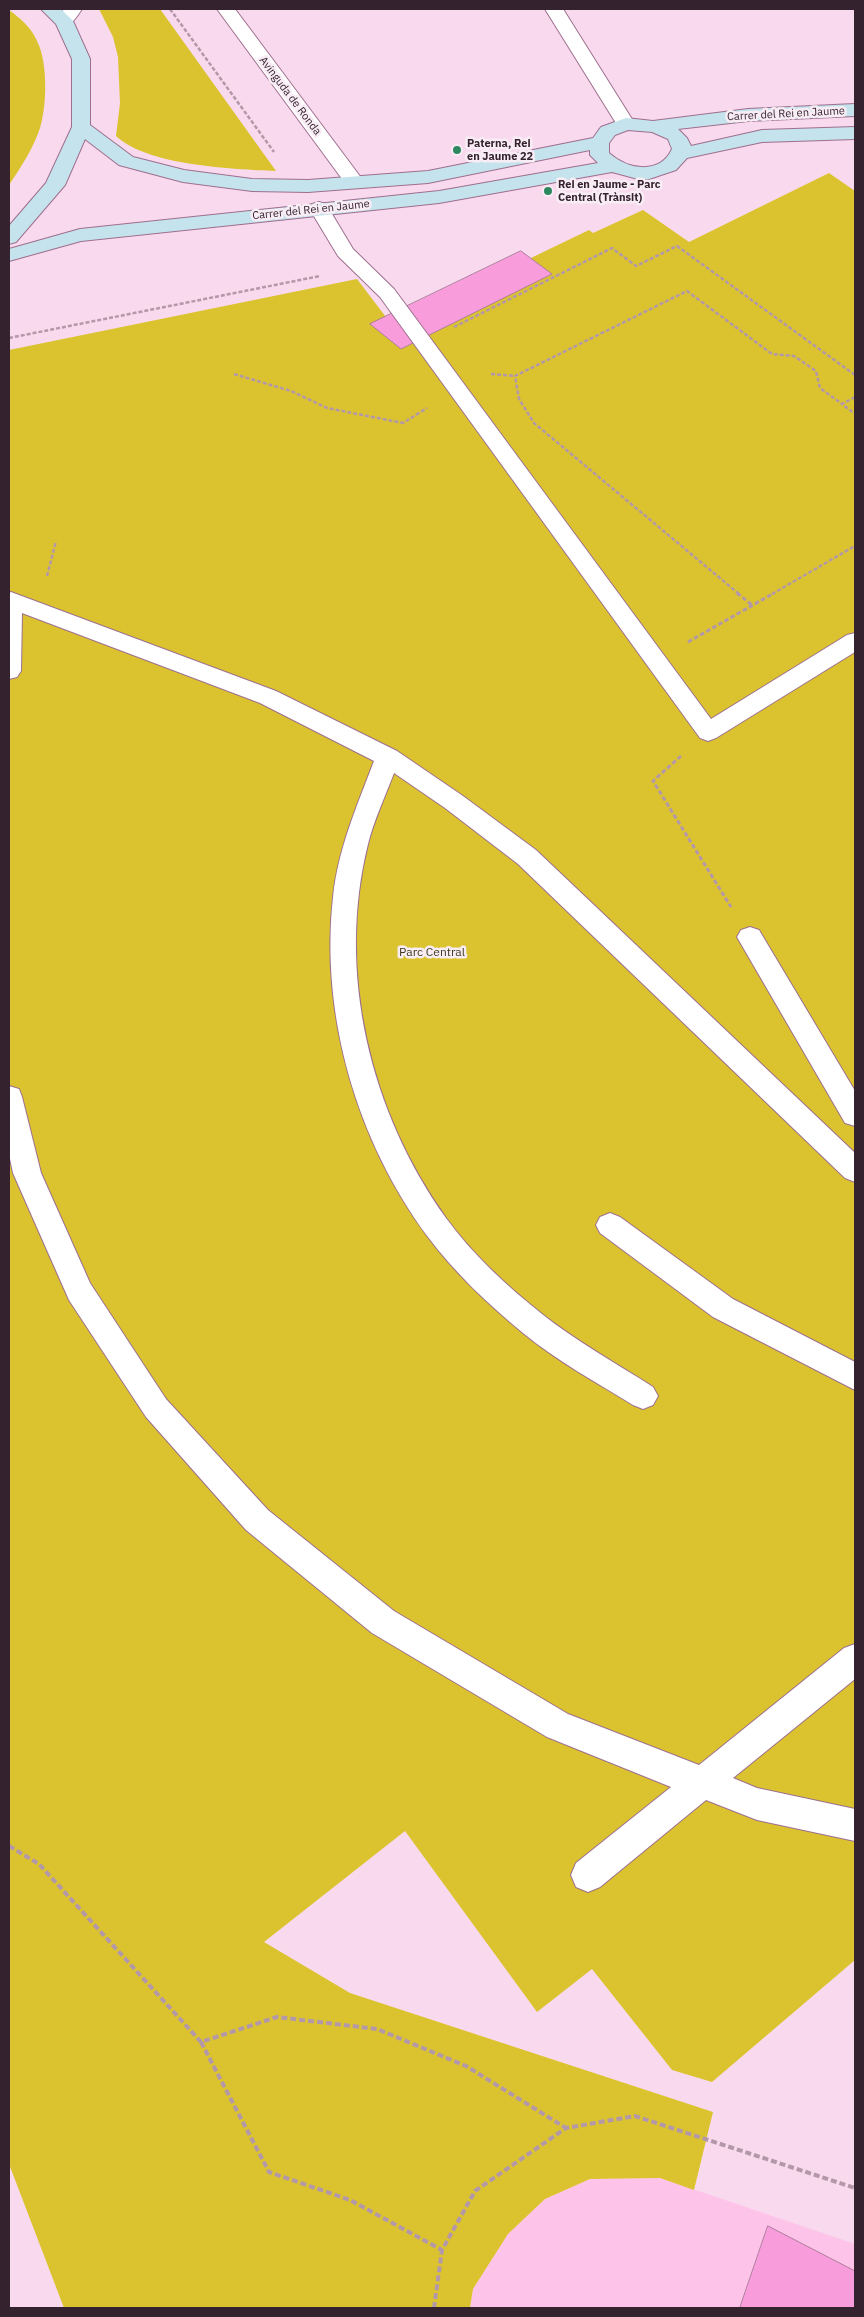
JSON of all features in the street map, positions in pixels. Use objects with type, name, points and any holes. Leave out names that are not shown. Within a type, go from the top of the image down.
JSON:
[{"type":"street","points":[[9,238],[55,185],[81,127],[81,58],[69,15],[50,9]]},
{"type":"street","name":"Avinguda de Ronda","points":[[226,9],[355,183]]},
{"type":"street","points":[[554,9],[626,124]]},
{"type":"street","name":"Carrer del Rei en Jaume","points":[[657,126],[748,115],[855,110]]},
{"type":"street","points":[[626,124],[657,126],[677,138],[681,146],[681,154],[676,162],[654,171],[625,171],[613,166],[600,155],[599,142],[608,131],[626,124]]},
{"type":"street","name":"Carrer del Rei en Jaume","points":[[81,127],[126,161],[183,176],[252,186],[308,186],[428,177],[599,142]]},
{"type":"street","name":"Carrer del Rei en Jaume","points":[[681,154],[762,136],[855,133]]},
{"type":"street","name":"Carrer del Rei en Jaume","points":[[9,255],[80,235],[319,208],[439,197],[613,166]]},
{"type":"street","points":[[319,208],[345,252],[387,293],[708,732],[855,641]]},
{"type":"street","points":[[9,671],[11,600],[268,697],[388,757],[454,802],[527,857],[855,1170]]},
{"type":"street","points":[[388,757],[355,847],[347,891],[342,957],[351,1032],[362,1080],[381,1131],[402,1174],[437,1228],[483,1277],[536,1327],[643,1396]]},
{"type":"street","points":[[750,937],[855,1115]]},
{"type":"street","points":[[9,1096],[27,1173],[79,1291],[156,1408],[257,1520],[382,1622],[558,1726],[757,1804],[855,1825]]},
{"type":"street","points":[[610,1225],[723,1308],[855,1377]]},
{"type":"street","points":[[588,1874],[855,1659]]},
{"type":"path","points":[[170,9],[273,151],[280,156]]},
{"type":"path","points":[[423,342],[612,248],[636,266],[677,246],[855,375]]},
{"type":"path","points":[[9,338],[361,268]]},
{"type":"path","points":[[489,375],[496,373],[515,376],[687,291],[772,354],[794,356],[816,371],[820,388],[855,414]]},
{"type":"path","points":[[234,374],[291,391],[327,408],[404,423],[457,389]]},
{"type":"path","points":[[515,376],[520,399],[534,423],[752,605]]},
{"type":"path","points":[[842,404],[855,397]]},
{"type":"path","points":[[655,661],[855,546]]},
{"type":"path","points":[[708,732],[653,781],[750,937]]},
{"type":"path","points":[[9,1846],[39,1864],[201,2042],[269,2172],[350,2200],[442,2250]]},
{"type":"path","points":[[201,2042],[277,2017],[378,2029],[466,2066],[566,2128]]},
{"type":"path","points":[[434,2308],[442,2250],[475,2191],[566,2128],[634,2116],[855,2188]]},
{"type":"shaded area","points":[[660,2178],[855,2244],[855,2308],[470,2308],[473,2289],[508,2234],[545,2199],[590,2179]]},
{"type":"green space","points":[[99,9],[160,9],[276,171],[215,167],[169,160],[130,146],[116,136],[120,103],[118,57],[113,37]]},
{"type":"green space","points":[[9,10],[32,32],[41,50],[45,72],[45,96],[42,119],[37,136],[9,185]]},
{"type":"green space","name":"Parc Central","points":[[829,173],[855,191],[855,1960],[712,2082],[672,2070],[592,1969],[537,2012],[405,1831],[264,1942],[350,1993],[713,2112],[694,2190],[660,2178],[590,2179],[545,2199],[508,2234],[473,2289],[470,2308],[64,2308],[9,2164],[9,350],[357,279],[392,325],[589,230],[593,233],[643,210],[689,242]]},
{"type":"building","points":[[521,251],[552,274],[401,349],[370,324]]},
{"type":"building","points":[[768,2226],[855,2271],[855,2308],[740,2308]]},
{"type":"place","name":"Paterna, Rei en Jaume 22","points":[[457,150]]},
{"type":"place","name":"Rei en Jaume - Parc Central (Trànsit)","points":[[548,191]]}]
